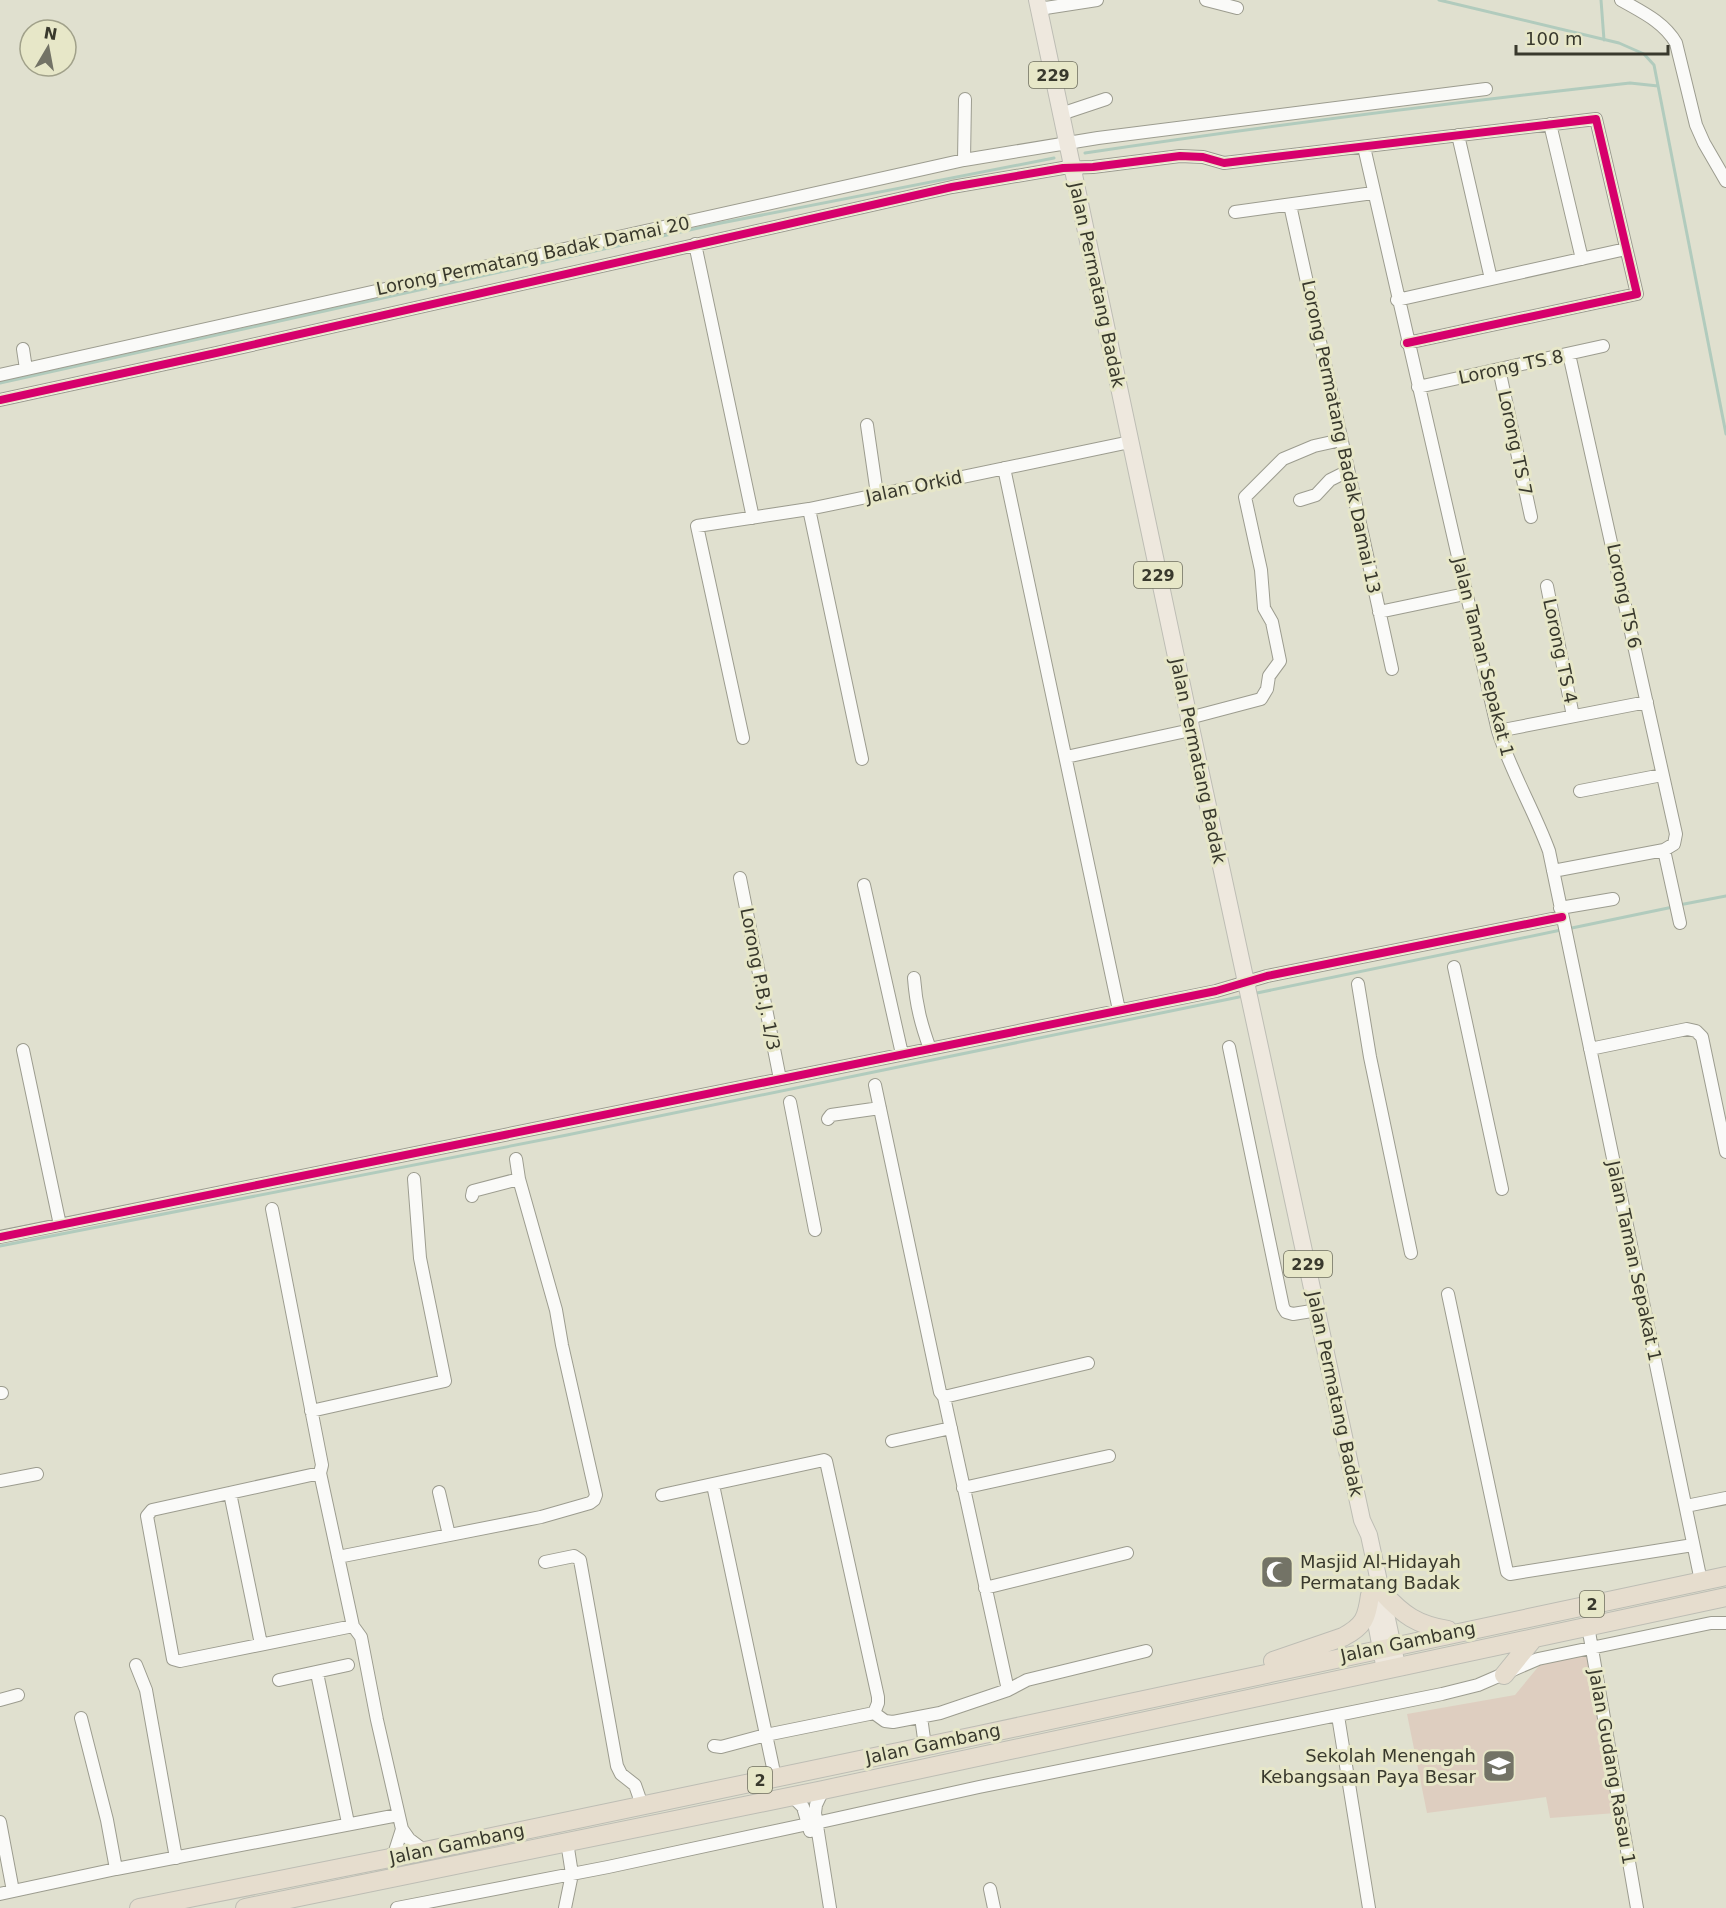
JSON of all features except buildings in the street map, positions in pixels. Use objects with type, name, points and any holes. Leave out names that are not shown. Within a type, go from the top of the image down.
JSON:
[{"type":"highway","name":"Jalan Gambang","points":[[139,1908],[425,1851],[1726,1576]]},
{"type":"highway","points":[[1195,1688],[1342,1637],[1361,1625],[1376,1593],[1414,1621],[1458,1632]]},
{"type":"highway","name":"Jalan Gambang","points":[[245,1908],[823,1790],[1726,1597]]},
{"type":"highway","points":[[1504,1675],[1534,1638]]},
{"type":"main road","name":"Jalan Permatang Badak","points":[[1038,4],[1190,724],[1362,1520],[1369,1535],[1376,1593],[1391,1669]]},
{"type":"street","points":[[1038,4],[1096,0]]},
{"type":"street","points":[[1206,0],[1236,8]]},
{"type":"street","points":[[1621,0],[1663,26],[1671,34],[1676,43],[1696,125],[1726,181]]},
{"type":"street","name":"Lorong Permatang Badak Damai 20","points":[[0,375],[964,160],[1066,143],[1486,89]]},
{"type":"street","points":[[964,160],[965,99]]},
{"type":"street","points":[[1061,114],[1106,99]]},
{"type":"street","points":[[0,400],[952,187],[1072,167],[1093,167],[1180,156],[1203,157],[1224,163],[1596,119],[1637,294],[1407,343]]},
{"type":"street","points":[[1550,124],[1582,259]]},
{"type":"street","points":[[1458,135],[1491,279]]},
{"type":"street","points":[[1364,147],[1418,387]]},
{"type":"street","points":[[1235,212],[1373,193]]},
{"type":"street","name":"Lorong Permatang Badak Damai 13","points":[[1290,205],[1392,669]]},
{"type":"street","points":[[695,244],[753,518]]},
{"type":"street","points":[[1397,300],[1626,249]]},
{"type":"street","name":"Lorong TS 8","points":[[1418,387],[1603,346]]},
{"type":"street","points":[[23,350],[26,369]]},
{"type":"street","name":"Lorong TS 6","points":[[1569,354],[1676,834],[1676,839],[1670,848],[1664,850]]},
{"type":"street","name":"Lorong TS 7","points":[[1499,369],[1531,517]]},
{"type":"street","name":"Jalan Taman Sepakat 1","points":[[1418,387],[1498,731],[1508,760],[1549,851],[1701,1581]]},
{"type":"street","points":[[867,425],[877,495]]},
{"type":"street","points":[[1066,757],[1190,724],[1261,699],[1267,689],[1269,676],[1280,661],[1272,622],[1263,608],[1261,570],[1245,497],[1282,459],[1314,446],[1341,440]]},
{"type":"street","name":"Jalan Orkid","points":[[742,738],[697,525],[809,509],[1130,442]]},
{"type":"street","points":[[1004,468],[1119,1011]]},
{"type":"street","points":[[1300,501],[1316,495],[1330,480],[1348,471]]},
{"type":"street","points":[[809,509],[862,759]]},
{"type":"street","name":"Lorong TS 4","points":[[1546,586],[1573,716]]},
{"type":"street","points":[[1379,612],[1465,594]]},
{"type":"street","points":[[1498,731],[1647,702]]},
{"type":"street","points":[[1580,791],[1662,775]]},
{"type":"street","points":[[1553,871],[1664,850],[1679,919]]},
{"type":"street","name":"Lorong P.B.J. 1/3","points":[[740,878],[780,1079]]},
{"type":"street","points":[[864,885],[902,1054]]},
{"type":"street","points":[[0,1237],[1216,991],[1267,976],[1562,916],[1613,899]]},
{"type":"street","points":[[1454,967],[1502,1189]]},
{"type":"street","points":[[914,978],[920,1022],[930,1049]]},
{"type":"street","points":[[1358,984],[1370,1057],[1411,1253]]},
{"type":"street","points":[[1590,1049],[1687,1029],[1700,1033],[1726,1152]]},
{"type":"street","points":[[1229,1047],[1283,1307],[1286,1312],[1293,1314],[1318,1310]]},
{"type":"street","points":[[23,1050],[60,1225]]},
{"type":"street","points":[[875,1085],[940,1392],[944,1397],[1008,1690]]},
{"type":"street","points":[[790,1102],[815,1230]]},
{"type":"street","points":[[828,1119],[831,1115],[880,1108]]},
{"type":"street","points":[[338,1557],[541,1517],[594,1500],[596,1495],[556,1310],[519,1179],[516,1159]]},
{"type":"street","points":[[311,1411],[445,1381],[420,1257],[414,1179]]},
{"type":"street","points":[[472,1196],[473,1191],[519,1179]]},
{"type":"street","points":[[272,1209],[322,1466],[320,1473],[353,1626],[361,1636],[398,1815],[409,1839],[425,1851]]},
{"type":"street","points":[[1448,1294],[1507,1572],[1510,1574],[1694,1545]]},
{"type":"street","points":[[944,1397],[1088,1364]]},
{"type":"street","points":[[892,1441],[951,1428]]},
{"type":"street","points":[[963,1488],[1109,1456]]},
{"type":"street","points":[[662,1495],[826,1461],[878,1697],[874,1713]]},
{"type":"street","points":[[320,1473],[152,1510],[147,1516],[172,1659],[180,1661],[353,1626]]},
{"type":"street","points":[[0,1481],[37,1474]]},
{"type":"street","points":[[713,1485],[775,1777]]},
{"type":"street","points":[[439,1492],[449,1535]]},
{"type":"street","points":[[230,1493],[261,1644]]},
{"type":"street","points":[[1686,1506],[1726,1498]]},
{"type":"street","points":[[985,1588],[1127,1553]]},
{"type":"street","points":[[545,1562],[574,1556],[580,1560],[617,1766],[621,1774],[635,1785],[642,1805]]},
{"type":"street","points":[[398,1908],[608,1868],[979,1787],[1478,1686],[1538,1659],[1711,1623],[1726,1623]]},
{"type":"street","name":"Jalan Gudang Rasau 1","points":[[1588,1626],[1637,1908]]},
{"type":"street","points":[[714,1746],[721,1747],[766,1735],[874,1713],[885,1721],[893,1722],[940,1713],[1008,1690],[1027,1680],[1146,1651]]},
{"type":"street","points":[[136,1665],[146,1690],[176,1858]]},
{"type":"street","points":[[279,1680],[348,1665]]},
{"type":"street","points":[[317,1673],[348,1823]]},
{"type":"street","points":[[0,1700],[18,1695]]},
{"type":"street","points":[[1338,1716],[1369,1908]]},
{"type":"street","points":[[921,1717],[926,1746]]},
{"type":"street","points":[[81,1718],[107,1820],[116,1869]]},
{"type":"street","points":[[812,1824],[816,1805],[823,1790]]},
{"type":"street","points":[[792,1796],[803,1807],[812,1824],[827,1878],[826,1890],[830,1908]]},
{"type":"street","points":[[0,1894],[116,1869],[398,1815]]},
{"type":"street","points":[[0,1822],[14,1891]]},
{"type":"street","points":[[388,1858],[395,1851],[402,1828]]},
{"type":"street","points":[[566,1908],[572,1874],[567,1842]]},
{"type":"street","points":[[990,1890],[994,1908]]},
{"type":"shaded area","points":[[1589,1655],[1616,1813],[1550,1818],[1546,1797],[1427,1813],[1407,1714],[1515,1695],[1543,1661]]},
{"type":"waterway","points":[[1439,0],[1619,43],[1644,54],[1654,65],[1726,434]]},
{"type":"waterway","points":[[1601,0],[1604,40]]},
{"type":"waterway","points":[[1085,153],[1289,124],[1630,83],[1658,86]]},
{"type":"waterway","points":[[0,383],[721,223],[1054,158]]},
{"type":"waterway","points":[[1679,905],[1726,896]]},
{"type":"waterway","points":[[1567,929],[1673,907]]},
{"type":"waterway","points":[[1257,993],[1561,930]]},
{"type":"waterway","points":[[0,1246],[567,1135],[1239,997]]},
{"type":"cycle path","points":[[0,400],[952,187],[1063,168],[1093,167],[1180,156],[1203,157],[1224,163],[1596,119],[1637,294],[1407,343]]},
{"type":"cycle path","points":[[0,1237],[1216,991],[1267,976],[1562,917]]},
{"type":"place","name":"Masjid Al-Hidayah Permatang Badak","points":[[1277,1572]]},
{"type":"place","name":"Sekolah Menengah Kebangsaan Paya Besar","points":[[1499,1766]]}]
